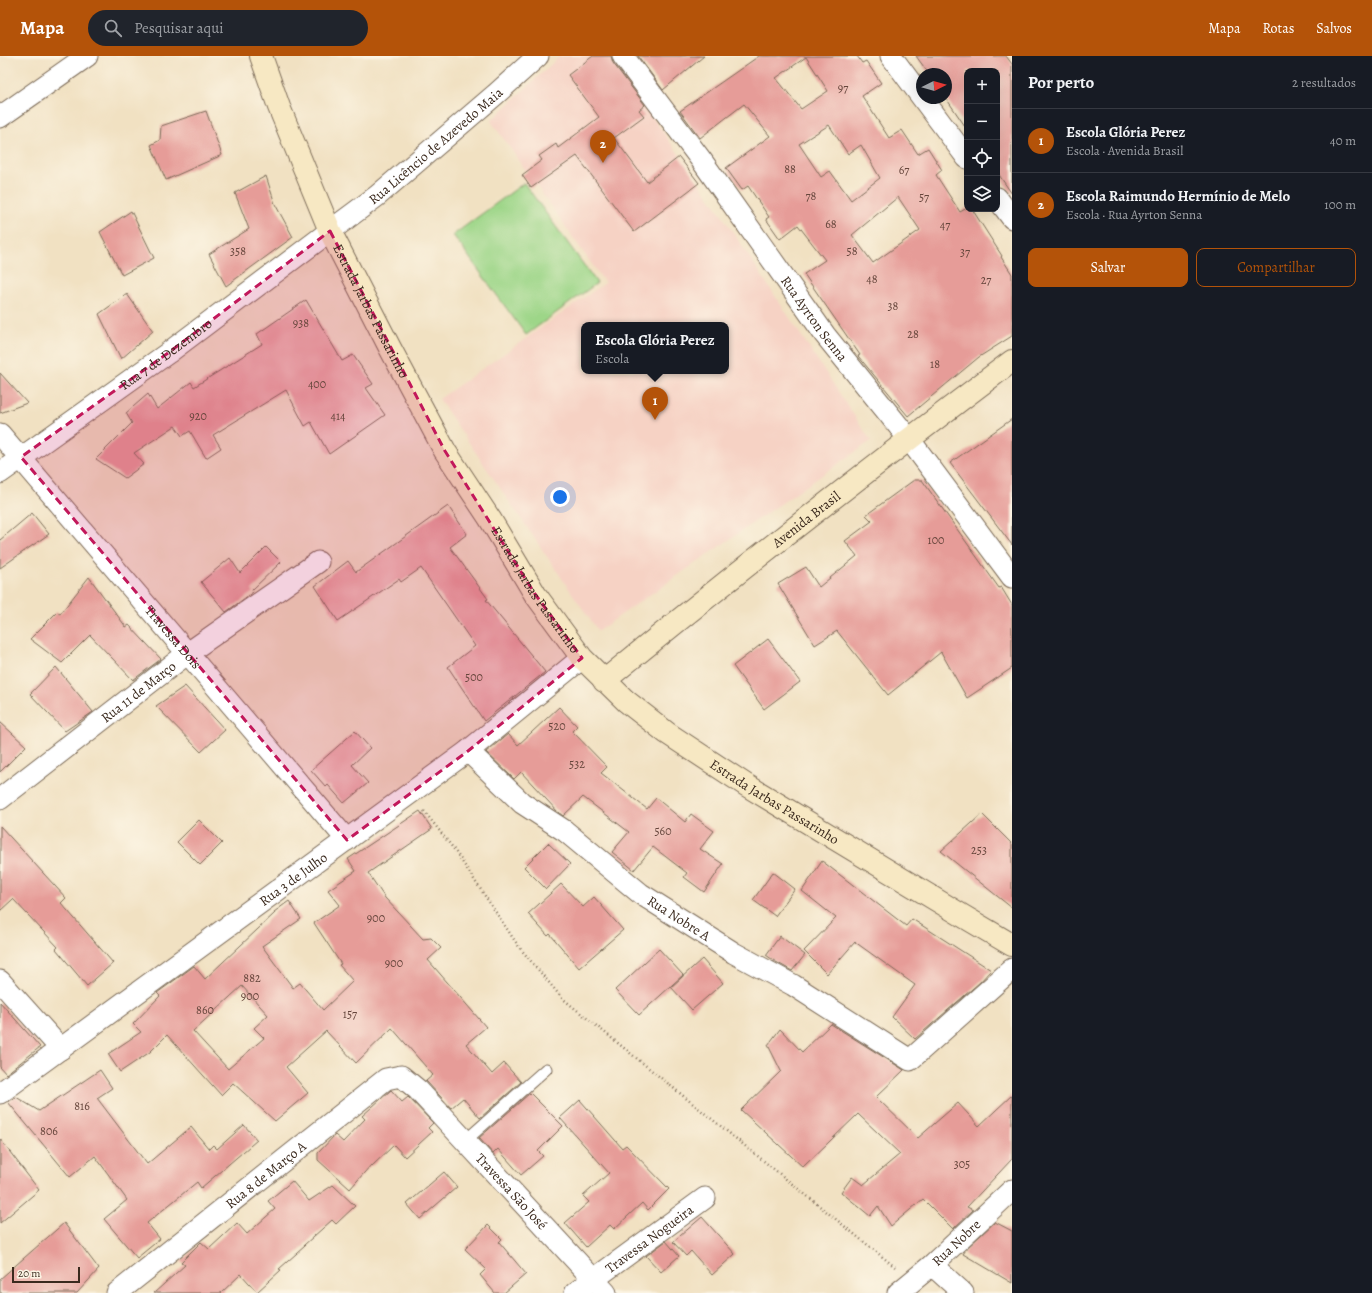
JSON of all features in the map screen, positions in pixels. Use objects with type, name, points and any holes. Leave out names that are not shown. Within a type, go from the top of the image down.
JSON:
[{"type":"street","points":[[0,117],[87,56]]},
{"type":"street","name":"Estrada Jarbas Passarinho","points":[[261,56],[279,107],[330,231],[445,451],[490,519],[535,594],[582,658],[626,701],[667,732],[746,785],[1012,944]]},
{"type":"street","name":"Rua Licêncio de Azevedo Maia","points":[[330,231],[377,196],[538,56]]},
{"type":"street","name":"Rua Ayrton Senna","points":[[623,56],[702,161],[825,335],[909,439],[1012,577]]},
{"type":"street","points":[[891,56],[964,154]]},
{"type":"street","points":[[1000,202],[1012,218]]},
{"type":"street","name":"Rua 7 de Dezembro","points":[[0,473],[168,353],[330,231]]},
{"type":"street","name":"Avenida Brasil","points":[[604,681],[764,551],[1012,361]]},
{"type":"street","name":"Travessa Dois","points":[[0,434],[22,457],[346,840]]},
{"type":"street","name":"Rua 11 de Março","points":[[0,799],[188,653],[318,562]]},
{"type":"street","name":"Rua 3 de Julho","points":[[0,1093],[468,751],[582,658]]},
{"type":"street","name":"Rua Nobre A","points":[[468,751],[522,803],[565,831],[640,894],[734,952],[793,985],[910,1060],[1012,969]]},
{"type":"street","points":[[0,981],[61,1049]]},
{"type":"street","name":"Rua 8 de Março A","points":[[117,1293],[386,1079],[401,1076],[418,1090]]},
{"type":"street","name":"Travessa São José","points":[[418,1090],[600,1286]]},
{"type":"street","name":"Rua Nobre","points":[[905,1287],[932,1265],[1012,1190]]},
{"type":"street","name":"Travessa Nogueira","points":[[575,1293],[600,1286],[705,1198]]},
{"type":"street","points":[[932,1265],[963,1293]]},
{"type":"lane","points":[[465,1140],[546,1069]]},
{"type":"path","points":[[411,793],[453,848],[519,947],[562,998],[905,1287]]},
{"type":"highlighted area","points":[[330,231],[445,451],[535,594],[582,658],[468,751],[347,840],[21,457],[168,353]]},
{"type":"shaded area","points":[[560,56],[609,56],[715,205],[871,441],[598,631],[439,399],[605,283],[491,121]]},
{"type":"green space","points":[[524,183],[597,283],[526,335],[453,235]]},
{"type":"building","points":[[593,56],[611,56],[613,63],[645,105],[639,110],[644,116],[614,138],[647,182],[679,157],[699,183],[634,232],[577,156],[531,188],[522,175],[542,160],[539,156],[556,144],[558,148],[599,117],[568,75]]},
{"type":"building","points":[[638,56],[704,56],[663,90]]},
{"type":"building","points":[[759,56],[857,56],[862,63],[866,61],[881,83],[862,96],[889,138],[902,130],[918,154],[928,148],[942,170],[936,175],[960,212],[964,210],[964,212],[974,212],[1012,274],[1012,336],[979,357],[908,416],[858,356],[860,355],[804,274],[825,260],[798,225],[780,239],[766,219],[769,217],[748,186],[742,190],[726,168],[770,136],[744,104],[700,138],[680,111]],"holes":[[[806,57],[828,91],[801,109],[776,78]],[[829,125],[848,154],[861,145],[880,178],[851,200],[830,171],[821,177],[799,144]],[[898,197],[920,230],[873,263],[852,235]]]},
{"type":"building","points":[[916,56],[1006,56],[1012,64],[1012,194],[1000,176],[1000,68],[964,68],[964,125],[950,104],[952,104],[952,68],[925,68]]},
{"type":"building","points":[[206,111],[222,155],[166,180],[151,145],[160,140],[161,126]]},
{"type":"building","points":[[266,176],[275,204],[293,237],[226,286],[209,254],[249,229],[235,193]]},
{"type":"building","points":[[131,211],[154,258],[122,275],[100,232]]},
{"type":"building","points":[[127,294],[153,331],[121,359],[99,314]]},
{"type":"building","points":[[306,300],[342,361],[353,355],[373,384],[366,388],[385,415],[329,454],[311,422],[305,426],[286,390],[213,435],[221,448],[206,458],[190,431],[182,436],[175,426],[134,453],[144,464],[125,478],[96,459],[132,423],[126,413],[148,394],[157,409],[191,382],[194,387],[262,344],[257,334]]},
{"type":"building","points":[[0,373],[27,403],[0,413]]},
{"type":"building","points":[[1012,419],[1012,545],[950,463]]},
{"type":"building","points":[[914,480],[922,480],[999,588],[1001,587],[1012,605],[1012,668],[967,698],[941,652],[888,695],[837,631],[815,645],[778,584],[806,567],[819,587],[857,556],[845,541],[872,521],[866,515]]},
{"type":"building","points":[[448,506],[467,534],[450,547],[488,599],[486,600],[545,672],[484,721],[448,667],[475,646],[421,568],[401,582],[399,579],[338,621],[315,586],[348,561],[356,572]]},
{"type":"building","points":[[32,513],[49,534],[0,568],[0,540]]},
{"type":"building","points":[[266,547],[281,562],[252,590],[253,592],[226,612],[201,582],[230,558],[240,573]]},
{"type":"building","points":[[89,577],[126,627],[129,625],[161,659],[133,680],[90,635],[62,663],[30,639],[57,612],[60,614]]},
{"type":"building","points":[[768,639],[800,682],[764,709],[733,666]]},
{"type":"building","points":[[56,667],[93,712],[65,731],[30,694]]},
{"type":"building","points":[[185,686],[225,730],[201,752],[156,706]]},
{"type":"building","points":[[559,707],[577,726],[572,731],[607,767],[601,773],[647,809],[656,798],[685,822],[691,814],[714,831],[700,849],[723,864],[704,892],[684,877],[687,873],[653,847],[634,870],[612,852],[629,832],[583,797],[563,816],[521,772],[514,779],[486,752],[508,734],[518,745]]},
{"type":"building","points":[[0,722],[26,746],[0,772]]},
{"type":"building","points":[[355,731],[370,748],[352,765],[368,783],[344,803],[328,785],[326,787],[311,770]]},
{"type":"building","points":[[420,811],[432,829],[368,873],[385,898],[423,939],[431,938],[441,948],[428,960],[486,1027],[466,1044],[492,1074],[504,1063],[521,1082],[480,1118],[463,1098],[451,1108],[426,1081],[433,1075],[392,1028],[356,1063],[326,1031],[286,1067],[308,1093],[275,1121],[233,1083],[221,1095],[167,1035],[150,1052],[120,1072],[108,1054],[141,1032],[133,1024],[160,996],[157,993],[194,966],[205,979],[275,913],[274,912],[289,901],[301,919],[262,946],[293,988],[300,983],[323,1010],[353,981],[339,965],[341,964],[314,923],[340,905],[328,890],[356,871],[348,859]],"holes":[[[242,986],[268,1015],[254,1028],[264,1038],[228,1069],[193,1031]]]},
{"type":"building","points":[[982,814],[1012,844],[1012,908],[941,851]]},
{"type":"building","points":[[199,820],[222,843],[200,865],[177,842]]},
{"type":"building","points":[[0,826],[66,898],[61,903],[113,963],[87,986],[56,949],[58,947],[13,899],[0,911]]},
{"type":"building","points":[[548,843],[570,864],[546,889],[524,867]]},
{"type":"building","points":[[822,861],[906,926],[912,919],[991,970],[980,982],[915,1039],[892,1017],[915,985],[855,942],[827,974],[804,951],[836,918],[802,891]]},
{"type":"building","points":[[773,872],[795,889],[775,916],[753,900]]},
{"type":"building","points":[[561,884],[583,907],[594,897],[623,930],[579,968],[550,934],[548,936],[528,914]]},
{"type":"building","points":[[780,936],[805,955],[792,971],[766,955]]},
{"type":"building","points":[[659,949],[683,975],[639,1015],[615,990]]},
{"type":"building","points":[[702,959],[723,983],[692,1010],[671,987]]},
{"type":"building","points":[[0,1002],[40,1047],[6,1074],[0,1067]]},
{"type":"building","points":[[831,1024],[904,1070],[876,1097],[918,1138],[958,1103],[979,1126],[1012,1095],[1012,1159],[967,1207],[973,1210],[953,1229],[923,1199],[891,1226],[878,1206],[870,1216],[841,1192],[852,1177],[863,1185],[900,1154],[858,1114],[803,1167],[741,1110],[781,1071],[768,1045],[780,1029],[802,1052]]},
{"type":"building","points":[[100,1070],[112,1088],[97,1098],[147,1164],[191,1127],[209,1149],[213,1145],[217,1149],[244,1125],[257,1140],[201,1188],[197,1182],[147,1223],[160,1239],[137,1258],[104,1219],[127,1200],[95,1156],[70,1177],[8,1102],[16,1097],[39,1111]]},
{"type":"building","points":[[391,1090],[402,1102],[408,1097],[410,1099],[433,1123],[428,1128],[432,1132],[405,1157],[394,1145],[372,1166],[371,1165],[350,1189],[318,1160],[318,1153],[335,1135],[343,1142],[365,1119],[362,1116]]},
{"type":"building","points":[[530,1093],[563,1126],[538,1151],[543,1156],[521,1175],[498,1149],[493,1154],[479,1138]]},
{"type":"building","points":[[580,1100],[622,1148],[626,1145],[669,1189],[648,1210],[642,1203],[614,1229],[610,1225],[586,1247],[565,1223],[589,1202],[583,1196],[609,1173],[560,1118]]},
{"type":"building","points":[[0,1139],[39,1190],[0,1223]]},
{"type":"building","points":[[444,1172],[457,1187],[420,1219],[407,1204]]},
{"type":"building","points":[[292,1181],[309,1201],[333,1185],[355,1206],[336,1224],[332,1220],[279,1269],[281,1270],[257,1292],[241,1274],[221,1293],[154,1293],[185,1265],[181,1262],[201,1242],[209,1249],[237,1223],[247,1234],[275,1209],[268,1201]]},
{"type":"building","points":[[702,1217],[735,1254],[712,1275],[691,1251],[686,1256],[673,1242]]},
{"type":"building","points":[[995,1222],[1012,1231],[1012,1283],[963,1254],[968,1247]]},
{"type":"building","points":[[64,1223],[99,1269],[77,1293],[0,1293],[0,1279]]},
{"type":"building","points":[[488,1225],[502,1239],[499,1242],[526,1274],[504,1293],[495,1293],[480,1275],[486,1269],[465,1249]]},
{"type":"building","points":[[666,1241],[679,1256],[661,1272],[646,1256]]},
{"type":"place","name":"Escola Raimundo Hermínio de Melo","points":[[603,163]]},
{"type":"place","name":"Escola Glória Perez","points":[[655,420]]}]
